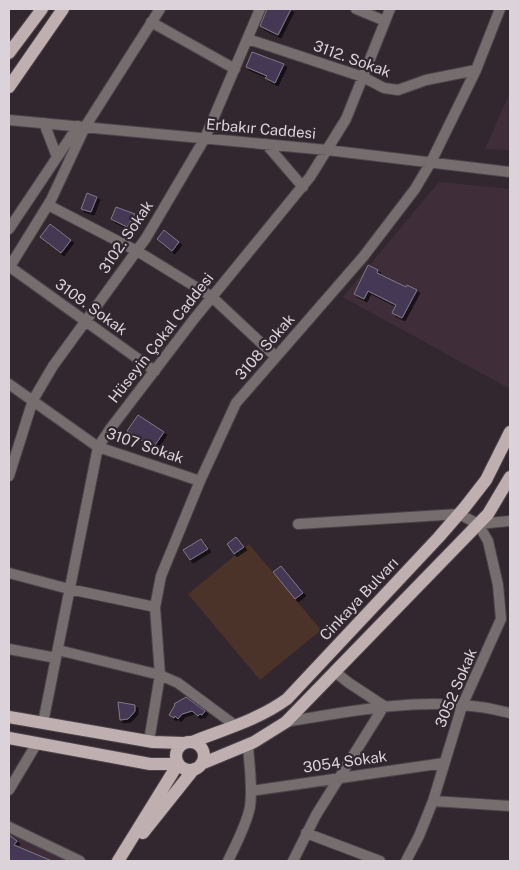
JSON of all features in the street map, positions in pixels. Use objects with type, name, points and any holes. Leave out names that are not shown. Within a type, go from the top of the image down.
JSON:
[{"type":"main road","points":[[9,53],[42,9]]},
{"type":"main road","points":[[9,87],[63,9]]},
{"type":"main road","name":"Cinkaya Bulvarı","points":[[9,717],[148,741],[188,743],[271,711],[287,699],[460,514],[486,480],[510,432]]},
{"type":"main road","points":[[9,738],[150,764],[178,764],[185,769],[198,767],[248,744],[286,722],[488,514],[510,477]]},
{"type":"main road","points":[[118,861],[178,764],[176,752],[188,743],[200,746],[204,755],[198,767],[142,835],[127,861]]},
{"type":"street","points":[[9,229],[57,157],[81,127],[160,9]]},
{"type":"street","name":"3102. Sokak","points":[[9,476],[33,400],[53,366],[137,251],[205,138],[260,9]]},
{"type":"street","points":[[356,9],[385,21]]},
{"type":"street","name":"Hüseyin Çokal Caddesi","points":[[42,723],[98,447],[110,428],[212,297],[303,187],[346,120],[390,9]]},
{"type":"street","name":"3108 Sokak","points":[[148,741],[160,675],[155,607],[161,576],[200,481],[236,403],[363,257],[415,189],[431,162],[476,70],[500,9]]},
{"type":"street","points":[[151,22],[234,69]]},
{"type":"street","name":"3112. Sokak","points":[[248,38],[363,77],[384,88],[398,90],[426,80],[476,70]]},
{"type":"street","name":"Erbakır Caddesi","points":[[9,120],[327,150],[510,172]]},
{"type":"street","points":[[44,123],[57,157]]},
{"type":"street","points":[[9,268],[48,205],[81,127]]},
{"type":"street","points":[[266,144],[303,187]]},
{"type":"street","points":[[48,205],[137,251],[212,297],[276,357]]},
{"type":"street","name":"3109. Sokak","points":[[9,268],[154,371]]},
{"type":"street","name":"3107 Sokak","points":[[9,384],[98,447],[200,481]]},
{"type":"street","points":[[298,524],[460,514],[478,524],[510,521]]},
{"type":"street","name":"3052 Sokak","points":[[406,861],[433,802],[462,706],[506,619],[488,540],[478,524]]},
{"type":"street","points":[[9,573],[70,589],[155,607]]},
{"type":"street","points":[[9,649],[57,654],[160,675],[178,683],[236,726]]},
{"type":"street","points":[[335,672],[349,684],[384,706]]},
{"type":"street","points":[[286,722],[384,706],[437,704],[480,707],[510,713]]},
{"type":"street","points":[[293,861],[306,833],[384,706]]},
{"type":"street","points":[[9,790],[37,743]]},
{"type":"street","points":[[228,861],[246,820],[251,791],[248,744]]},
{"type":"street","name":"3054 Sokak","points":[[251,791],[444,764]]},
{"type":"street","points":[[433,802],[510,806]]},
{"type":"street","points":[[9,827],[80,861]]},
{"type":"street","points":[[306,833],[380,861]]},
{"type":"shaded area","points":[[510,92],[510,150],[485,149]]},
{"type":"shaded area","points":[[439,182],[510,189],[510,389],[343,297]]},
{"type":"shaded area","points":[[249,544],[321,630],[260,680],[188,594]]},
{"type":"shaded area","points":[[9,819],[84,861],[9,861]]},
{"type":"building","points":[[267,9],[291,9],[278,35],[260,26]]},
{"type":"building","points":[[252,52],[284,64],[275,83],[265,78],[267,76],[246,67]]},
{"type":"building","points":[[87,193],[97,197],[91,212],[81,209]]},
{"type":"building","points":[[116,207],[135,214],[127,227],[111,219]]},
{"type":"building","points":[[50,224],[71,240],[61,253],[40,237]]},
{"type":"building","points":[[164,230],[179,242],[172,251],[157,239]]},
{"type":"building","points":[[368,265],[378,270],[377,273],[406,287],[407,285],[417,290],[402,318],[392,313],[396,305],[368,291],[364,299],[354,294]]},
{"type":"building","points":[[138,415],[164,432],[153,448],[127,431]]},
{"type":"building","points":[[236,537],[244,547],[234,554],[227,544]]},
{"type":"building","points":[[201,539],[208,549],[190,560],[183,550]]},
{"type":"building","points":[[281,566],[303,593],[295,599],[273,572]]},
{"type":"building","points":[[186,697],[205,711],[202,715],[198,716],[192,711],[182,714],[178,719],[175,716],[174,718],[169,715],[174,704]]},
{"type":"building","points":[[118,702],[135,705],[135,711],[128,719],[120,720]]},
{"type":"building","points":[[9,835],[17,841],[14,845],[52,861],[9,861]]}]
